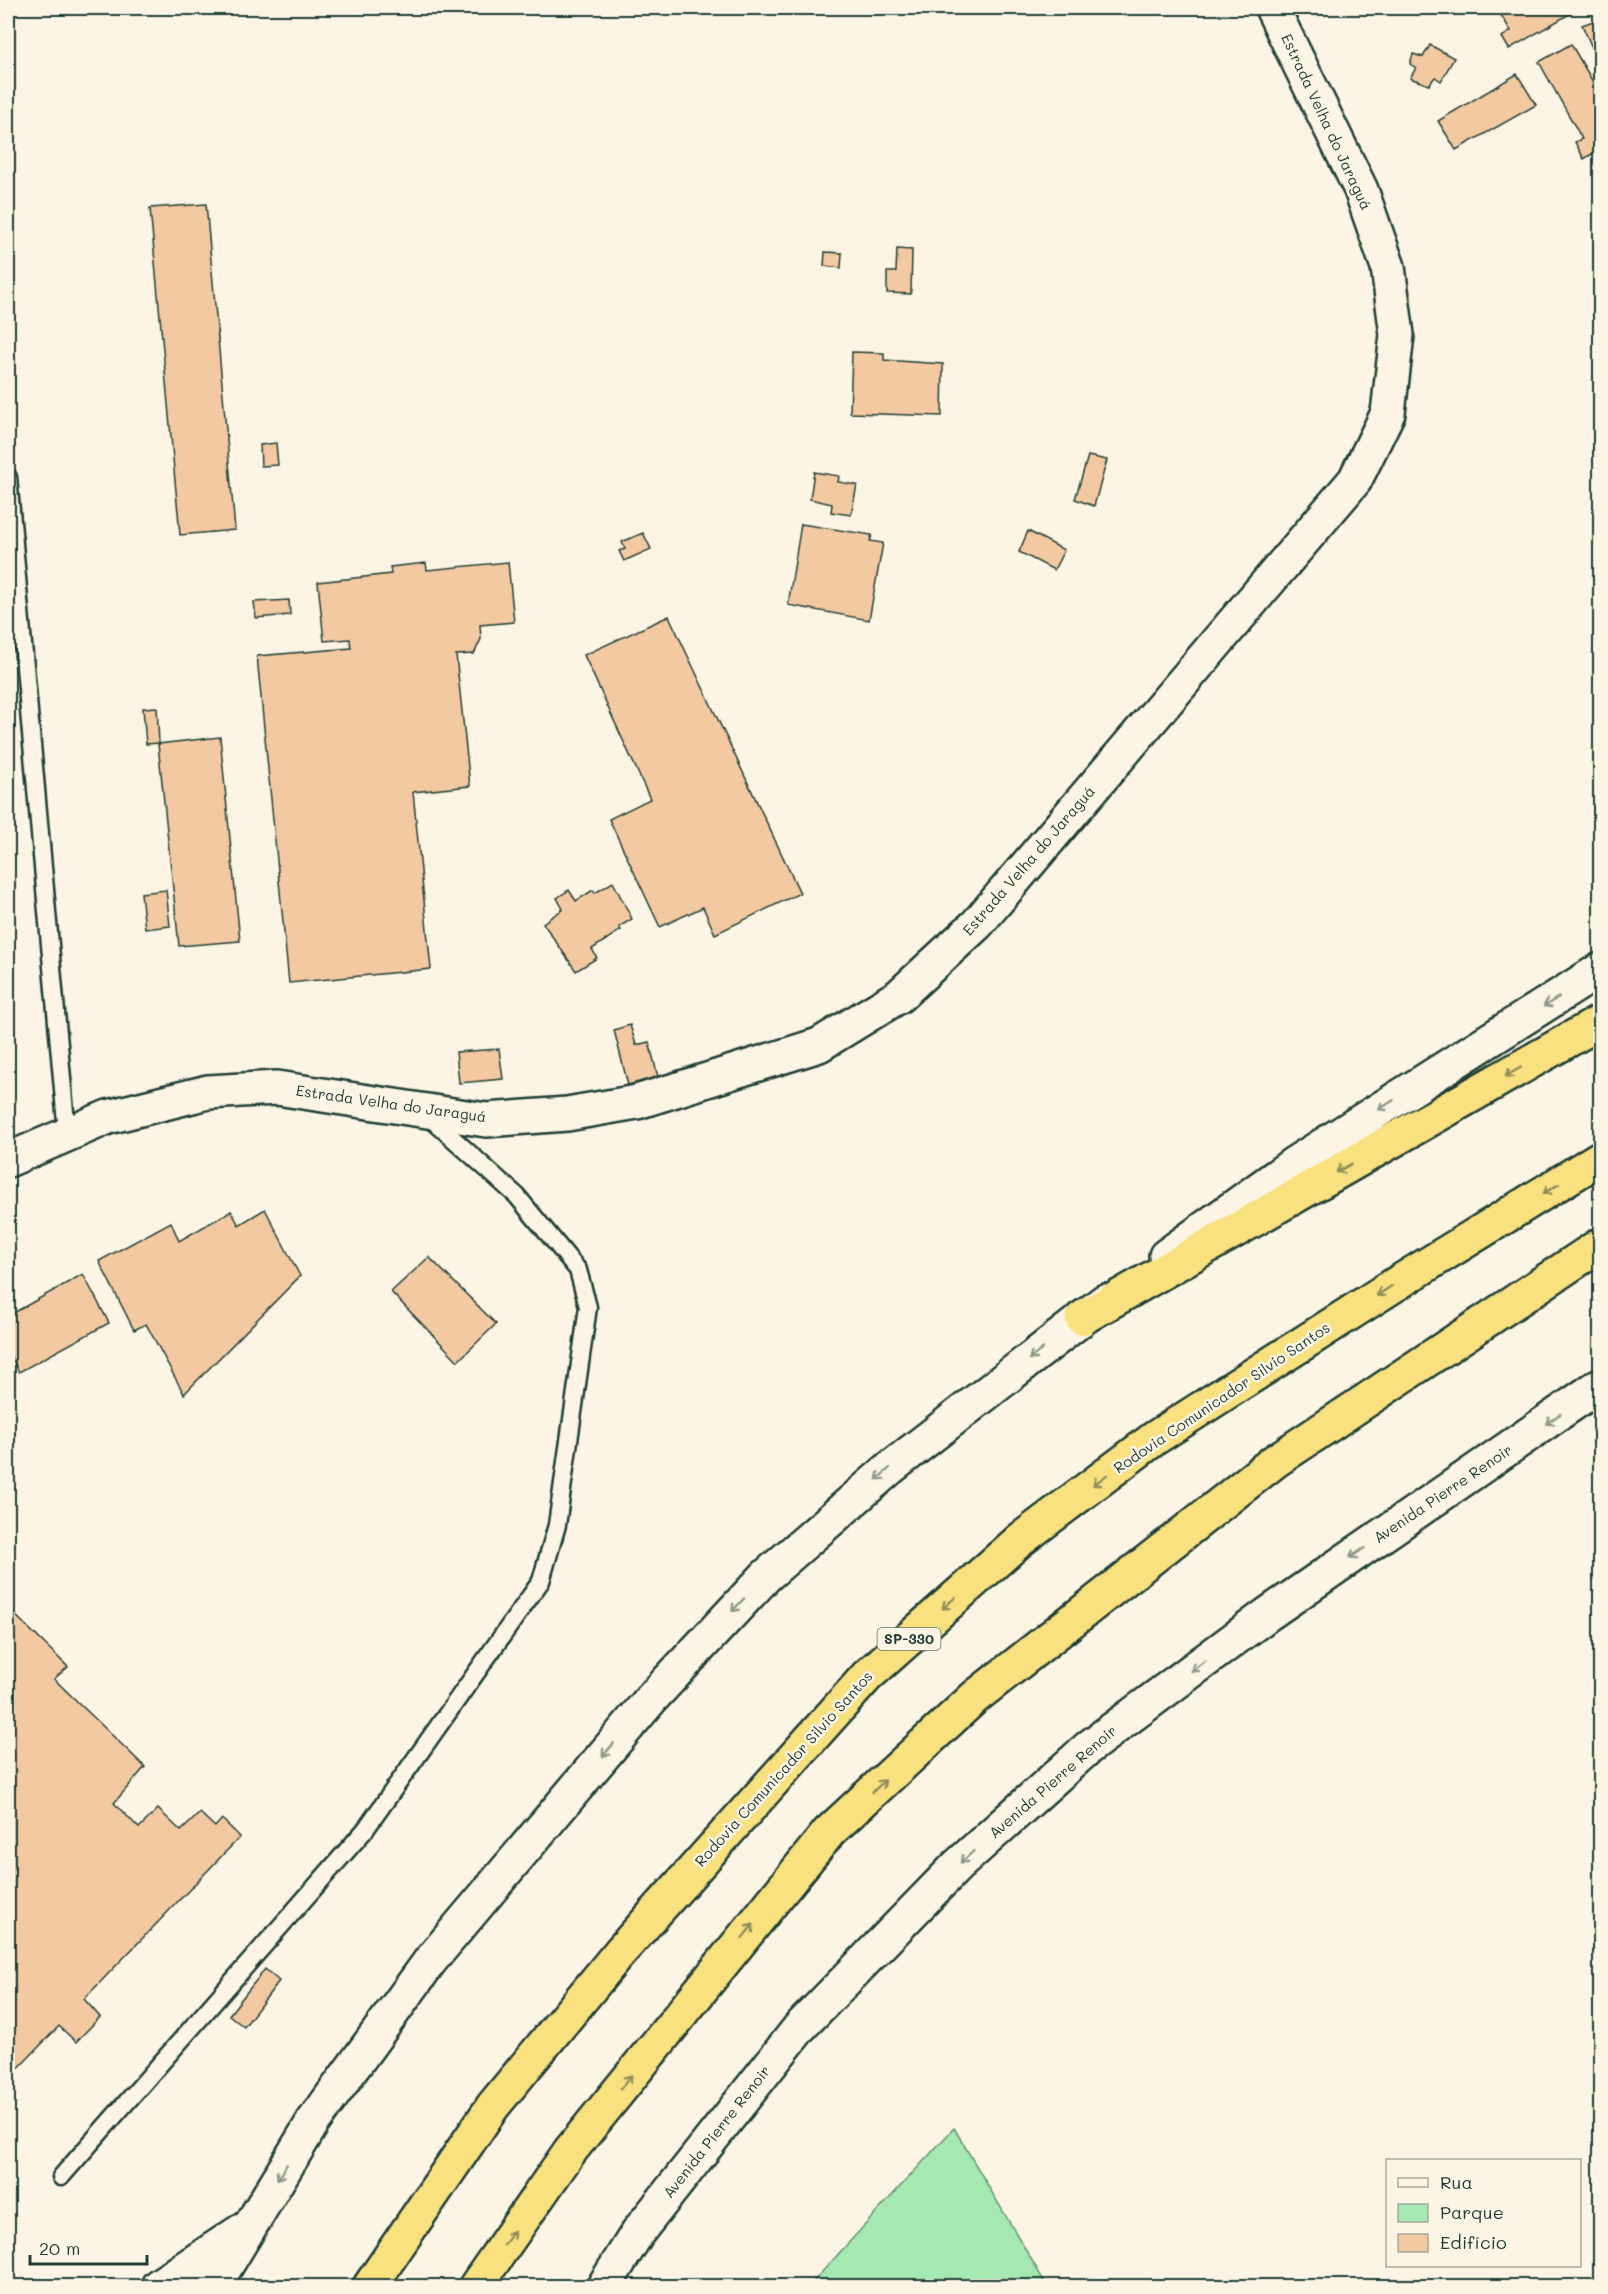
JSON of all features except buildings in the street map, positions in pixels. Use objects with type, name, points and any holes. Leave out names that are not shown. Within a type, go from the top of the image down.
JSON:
[{"type":"highway","points":[[1082,1317],[1600,1022]]},
{"type":"highway","name":"Rodovia Comunicador Silvio Santos","points":[[370,2286],[493,2106],[620,1952],[867,1676],[1020,1540],[1155,1438],[1390,1287],[1600,1158]]},
{"type":"highway","points":[[476,2286],[570,2151],[829,1832],[975,1697],[1275,1461],[1600,1245]]},
{"type":"street","name":"Estrada Velha do Jaraguá","points":[[8,1160],[108,1117],[208,1092],[277,1088],[486,1120],[567,1114],[637,1102],[819,1045],[899,996],[977,924],[1355,480],[1388,413],[1397,335],[1388,267],[1361,190],[1272,8]]},
{"type":"street","points":[[214,2286],[313,2122],[429,1962],[651,1699],[766,1576],[889,1469],[1082,1317],[1295,1163],[1600,970]]},
{"type":"street","name":"Avenida Pierre Renoir","points":[[604,2286],[638,2232],[800,2027],[975,1850],[1089,1747],[1268,1614],[1600,1385]]},
{"type":"street","points":[[158,2286],[248,2227]]},
{"type":"lane","points":[[8,477],[67,1134]]},
{"type":"lane","points":[[61,2177],[365,1830],[540,1581],[557,1525],[588,1307],[578,1270],[517,1196],[420,1109]]},
{"type":"green space","points":[[954,2128],[1047,2286],[809,2286]]}]
